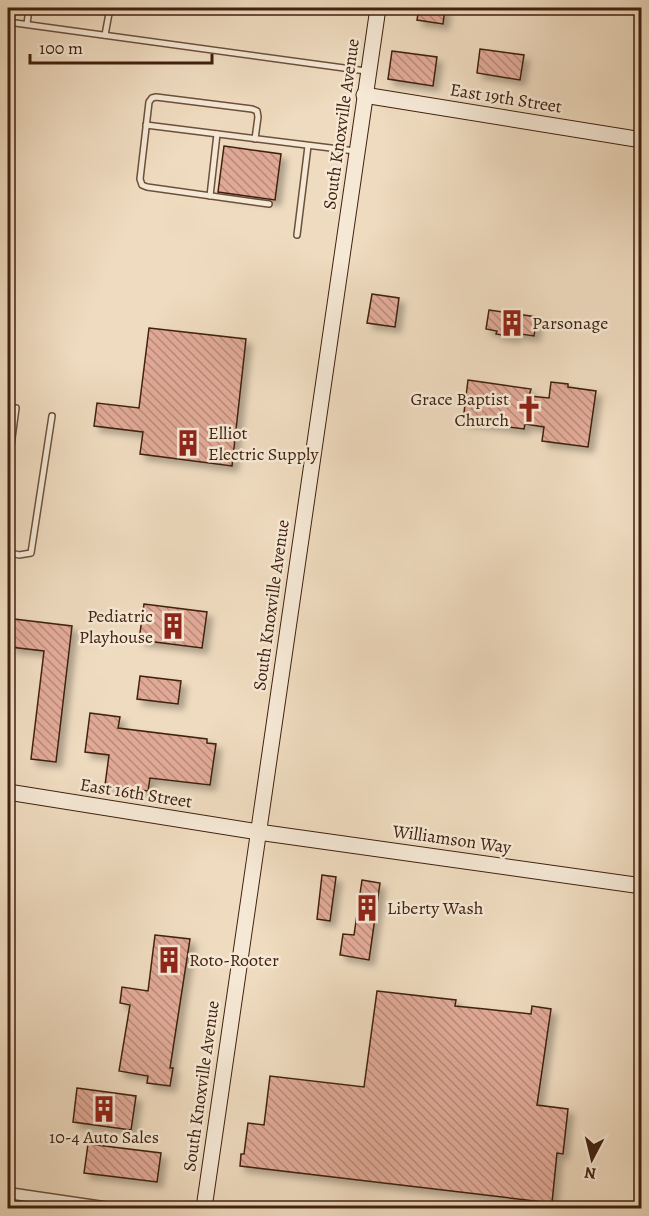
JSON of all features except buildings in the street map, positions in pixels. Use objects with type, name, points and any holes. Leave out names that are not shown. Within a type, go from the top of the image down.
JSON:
[{"type":"main road","name":"South Knoxville Avenue","points":[[204,1209],[378,8]]},
{"type":"main road","name":"East 19th Street","points":[[364,95],[642,140]]},
{"type":"main road","name":"East 16th Street","points":[[8,792],[258,832]]},
{"type":"main road","name":"Williamson Way","points":[[258,832],[642,886]]},
{"type":"street","points":[[8,1193],[110,1209]]},
{"type":"lane","points":[[27,24],[29,8]]},
{"type":"lane","points":[[105,35],[110,8]]},
{"type":"lane","points":[[8,22],[368,72]]},
{"type":"lane","points":[[255,139],[258,117],[257,111],[252,108],[152,98],[149,102],[140,179],[147,187],[269,204]]},
{"type":"lane","points":[[146,125],[356,152]]},
{"type":"lane","points":[[210,196],[218,134]]},
{"type":"lane","points":[[297,235],[308,146]]},
{"type":"lane","points":[[8,468],[16,408]]},
{"type":"lane","points":[[8,552],[20,555],[31,553],[52,417]]},
{"type":"place","name":"Parsonage","points":[[512,323]]},
{"type":"place","name":"Grace Baptist Church","points":[[529,409]]},
{"type":"place","name":"Elliot Electric Supply","points":[[188,443]]},
{"type":"place","name":"Pediatric Playhouse","points":[[173,626]]},
{"type":"place","name":"Liberty Wash","points":[[367,908]]},
{"type":"place","name":"Roto-Rooter","points":[[169,960]]},
{"type":"place","name":"10-4 Auto Sales","points":[[104,1109]]}]
